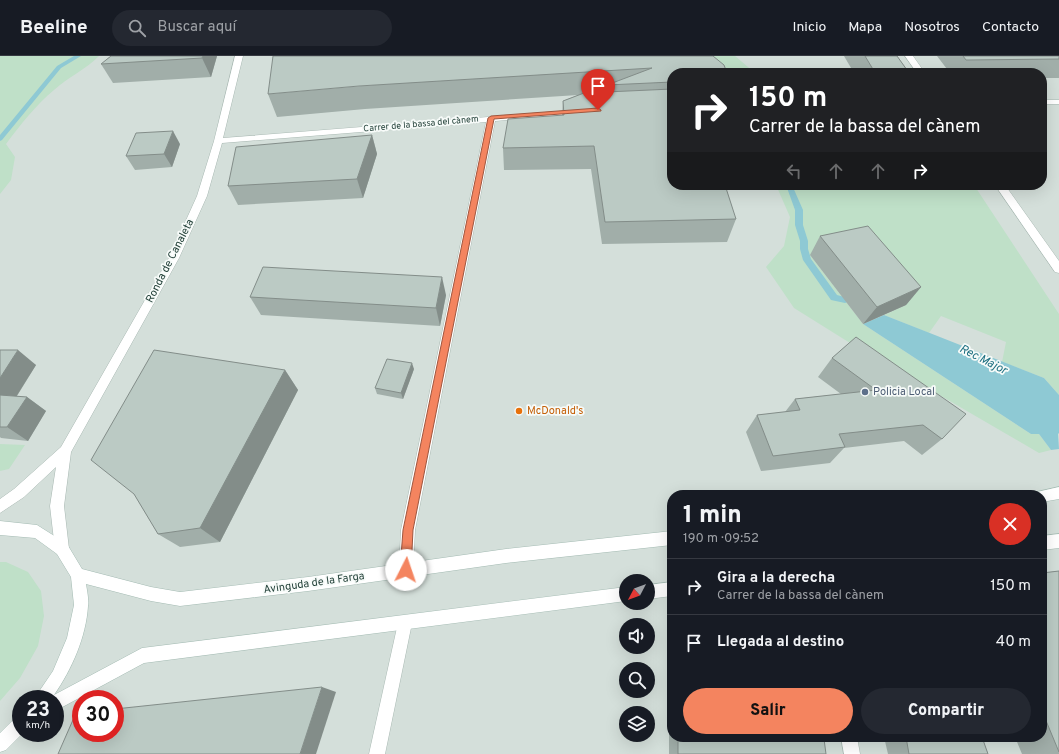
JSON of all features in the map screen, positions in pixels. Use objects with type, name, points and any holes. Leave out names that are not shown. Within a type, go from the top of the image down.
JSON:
[{"type":"street","name":"Ronda de Canaleta","points":[[0,507],[19,493],[65,451],[174,258],[202,196],[218,142],[239,56]]},
{"type":"street","points":[[910,56],[918,68]]},
{"type":"street","points":[[1047,102],[1059,102]]},
{"type":"street","name":"Carrer de la bassa del cànem","points":[[218,142],[583,111]]},
{"type":"street","points":[[406,570],[408,530],[491,118]]},
{"type":"street","points":[[1004,190],[1059,269]]},
{"type":"street","name":"Ronda de Canaleta","points":[[62,549],[57,506],[65,451]]},
{"type":"street","points":[[1047,495],[1059,493]]},
{"type":"street","points":[[0,528],[37,532],[62,549],[78,575],[81,605],[74,639],[58,676],[48,690]]},
{"type":"street","name":"Avinguda de la Farga","points":[[78,575],[151,594],[180,599],[308,584],[506,556],[667,539]]},
{"type":"street","points":[[1047,542],[1059,541]]},
{"type":"street","points":[[655,591],[667,590]]},
{"type":"street","points":[[64,698],[142,656],[619,595]]},
{"type":"street","points":[[377,754],[405,623]]},
{"type":"street","points":[[0,744],[12,733]]},
{"type":"street","points":[[850,742],[852,754]]},
{"type":"shaded area","points":[[0,56],[1059,56],[1059,754],[0,754]]},
{"type":"green space","points":[[0,56],[99,56],[59,85],[47,96],[28,116],[6,144],[15,157],[11,180],[0,194]]},
{"type":"green space","points":[[678,56],[735,56],[749,68],[693,68]]},
{"type":"green space","points":[[778,190],[977,190],[1059,314],[1059,395],[1044,378],[1002,362],[1006,342],[941,316],[929,333],[884,315],[906,305],[810,255],[863,324],[1031,434],[1039,434],[1051,450],[1039,453],[850,343],[794,308],[766,267],[784,246],[790,217]]},
{"type":"green space","points":[[0,444],[25,445],[9,469],[0,471]]},
{"type":"green space","points":[[0,562],[6,562],[28,572],[41,591],[44,616],[38,646],[20,678],[0,701]]},
{"type":"water","points":[[884,315],[1044,378],[1059,395],[1059,449],[1051,450],[1039,434],[1031,434],[863,324]]},
{"type":"building","points":[[111,56],[203,56],[202,58],[101,64]]},
{"type":"building","points":[[273,56],[713,56],[724,65],[725,68],[667,68],[667,82],[607,85],[652,68],[359,86],[268,94]]},
{"type":"building","points":[[865,56],[897,56],[906,68],[872,68]]},
{"type":"building","points":[[963,56],[1059,56],[1059,59],[966,60]]},
{"type":"building","points":[[667,89],[667,190],[727,190],[736,219],[605,222],[594,146],[503,148],[508,119],[564,115],[563,101],[584,93]]},
{"type":"building","points":[[173,131],[164,154],[126,156],[136,133]]},
{"type":"building","points":[[372,135],[357,179],[228,186],[236,147]]},
{"type":"building","points":[[868,226],[921,287],[877,307],[820,236]]},
{"type":"building","points":[[263,267],[442,277],[436,308],[250,297]]},
{"type":"building","points":[[856,337],[966,414],[942,439],[923,425],[839,434],[845,447],[773,456],[757,415],[800,410],[795,399],[876,390],[832,358]]},
{"type":"building","points":[[0,350],[18,350],[0,378]]},
{"type":"building","points":[[154,350],[285,370],[200,528],[158,534],[134,494],[91,460]]},
{"type":"building","points":[[387,359],[412,363],[401,393],[375,388]]},
{"type":"building","points":[[0,395],[27,397],[7,427],[0,427]]},
{"type":"building","points":[[1059,571],[1059,752],[1047,723],[1047,572]]},
{"type":"building","points":[[322,687],[300,754],[58,754],[72,722],[72,742],[124,742],[124,708]]},
{"type":"building","points":[[678,742],[824,742],[826,754],[678,754]]},
{"type":"building","points":[[907,742],[984,742],[988,754],[909,754]]},
{"type":"waterway","points":[[0,139],[59,67],[78,56]]},
{"type":"waterway","name":"Rec Major","points":[[791,190],[799,210],[799,225],[804,241],[804,249],[807,260],[834,298],[845,300]]},
{"type":"place","name":"Policia Local","points":[[865,392]]},
{"type":"place","name":"McDonald's","points":[[519,411]]},
{"type":"route","points":[[406,570],[408,530],[491,118],[598,110]]}]
